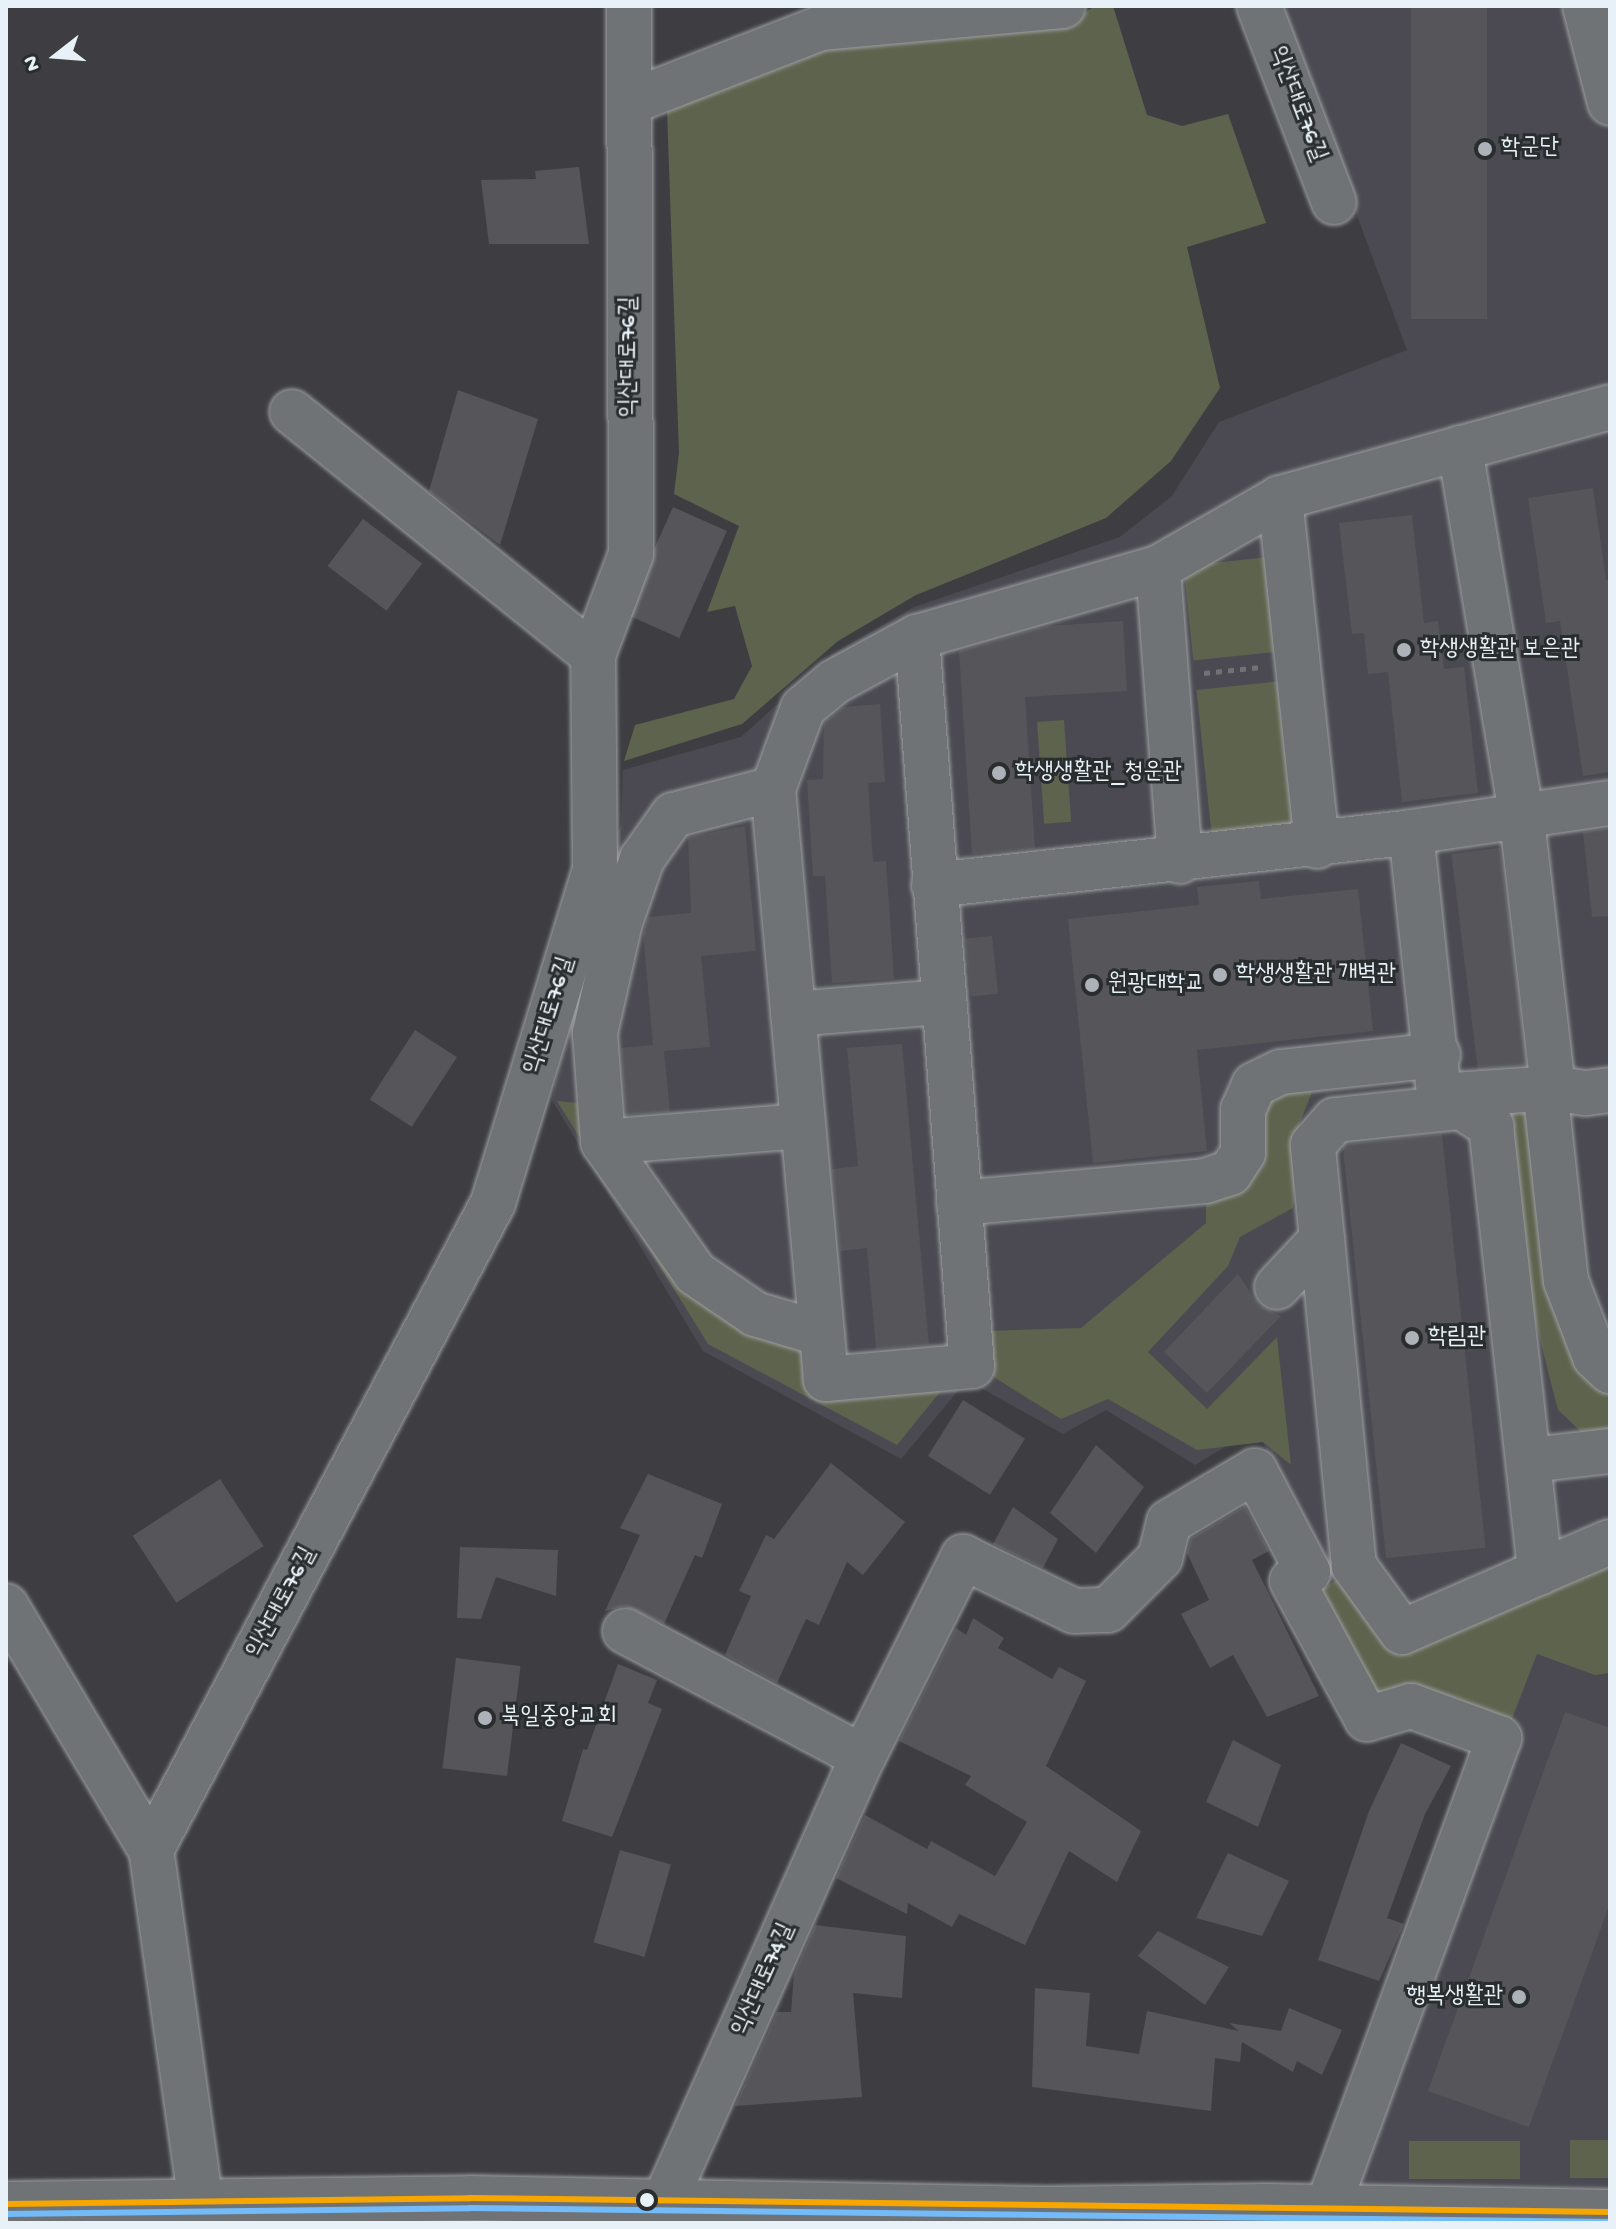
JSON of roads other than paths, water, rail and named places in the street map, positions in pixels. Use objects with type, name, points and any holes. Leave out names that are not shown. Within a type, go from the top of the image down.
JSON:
[{"type":"street","name":"익산대로76길","points":[[151,1850],[493,1203],[595,870],[593,655],[631,554],[629,6]]},
{"type":"street","points":[[630,102],[821,28],[1063,6]]},
{"type":"street","name":"익산대로76길","points":[[1259,6],[1334,202]]},
{"type":"street","points":[[1585,6],[1610,103]]},
{"type":"street","points":[[917,637],[941,1002],[972,1366],[826,1379],[773,789],[803,708],[834,682],[917,637],[1158,568],[1280,498],[1610,407]]},
{"type":"street","points":[[292,412],[593,655]]},
{"type":"street","points":[[1460,448],[1521,813],[1566,1281],[1595,1357],[1610,1371]]},
{"type":"street","points":[[1280,498],[1317,846]]},
{"type":"street","points":[[1158,568],[1180,861]]},
{"type":"street","points":[[773,789],[673,815],[642,859],[620,922],[595,1033],[603,1142],[695,1273],[755,1314],[822,1334]]},
{"type":"street","points":[[934,885],[1317,846],[1521,813],[1610,803]]},
{"type":"street","points":[[1411,832],[1438,1055],[1439,1096],[1549,1088],[1586,1093],[1610,1090]]},
{"type":"street","points":[[793,1014],[941,1002]]},
{"type":"street","points":[[959,1203],[1205,1181],[1230,1173],[1243,1153],[1243,1110],[1254,1085],[1281,1072],[1438,1055]]},
{"type":"street","points":[[1540,1572],[1531,1460],[1491,1126],[1461,1107],[1335,1120],[1313,1145],[1354,1566],[1402,1632],[1610,1542]]},
{"type":"street","points":[[603,1142],[801,1126]]},
{"type":"street","points":[[1277,1287],[1322,1239]]},
{"type":"street","points":[[1531,1460],[1610,1451]]},
{"type":"street","name":"익산대로74길","points":[[664,2203],[863,1757],[963,1557],[1074,1611],[1108,1610],[1160,1558],[1169,1522],[1255,1471],[1308,1572],[1292,1581],[1367,1719],[1411,1706],[1499,1738],[1327,2209]]},
{"type":"street","points":[[6,1606],[151,1850],[201,2204]]},
{"type":"street","points":[[625,1631],[863,1757]]},
{"type":"street","points":[[6,2204],[201,2204],[357,2213],[664,2203],[1268,2214],[1327,2209],[1610,2212]]},
{"type":"place","name":"학군단","points":[[1485,149]]},
{"type":"place","name":"학생생활관 보은관","points":[[1404,650]]},
{"type":"place","name":"학생생활관_청운관","points":[[999,773]]},
{"type":"place","name":"학생생활관 개벽관","points":[[1220,975]]},
{"type":"place","name":"원광대학교","points":[[1092,985]]},
{"type":"place","name":"학림관","points":[[1412,1338]]},
{"type":"place","name":"북일중앙교회","points":[[485,1718]]},
{"type":"place","name":"행복생활관","points":[[1519,1997]]}]
